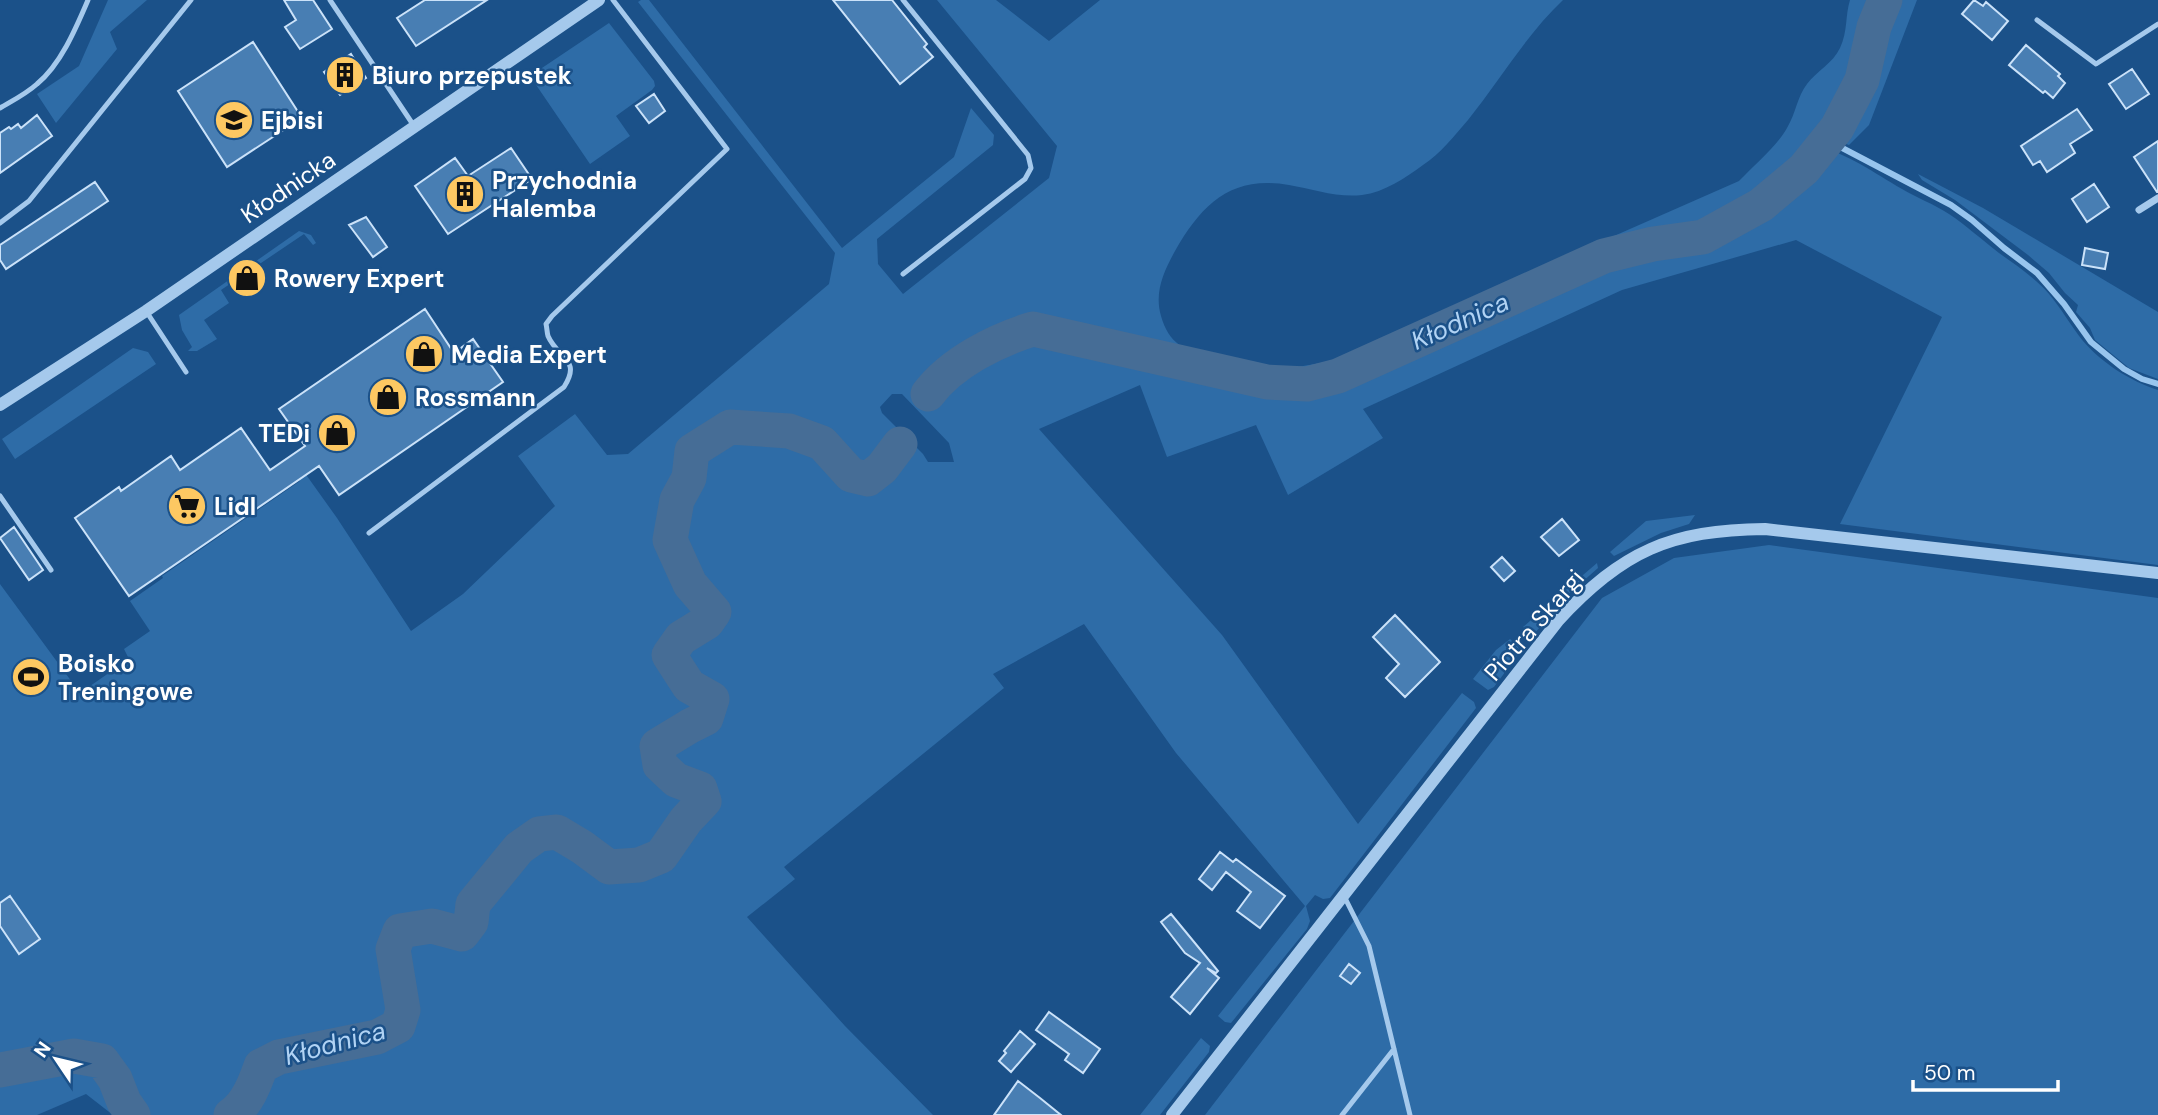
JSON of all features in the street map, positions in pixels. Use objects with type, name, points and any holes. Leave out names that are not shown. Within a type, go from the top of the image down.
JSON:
[{"type":"street","name":"Kłodnicka","points":[[0,405],[146,311],[599,0]]},
{"type":"street","points":[[2139,210],[2158,198]]},
{"type":"street","name":"Piotra Skargi","points":[[1172,1115],[1558,621],[1582,595],[1622,563],[1657,545],[1681,537],[1710,531],[1765,529],[2158,573]]},
{"type":"lane","points":[[0,108],[38,84],[75,31],[88,0]]},
{"type":"lane","points":[[0,223],[29,201],[191,0]]},
{"type":"lane","points":[[330,0],[414,126]]},
{"type":"lane","points":[[369,533],[564,387],[572,376],[570,366],[548,337],[546,324],[727,149],[613,0]]},
{"type":"lane","points":[[902,0],[1028,155],[1031,168],[1025,179],[904,274]]},
{"type":"lane","points":[[2037,20],[2095,64],[2158,24]]},
{"type":"lane","points":[[146,311],[186,372]]},
{"type":"lane","points":[[0,496],[51,569]]},
{"type":"lane","points":[[1343,894],[1369,946],[1410,1115]]},
{"type":"lane","points":[[1342,1115],[1394,1049]]},
{"type":"shaded area","points":[[108,0],[147,0],[110,32],[117,49],[56,123],[37,94],[79,66]]},
{"type":"shaded area","points":[[649,0],[842,248],[954,157],[971,108],[994,135],[993,145],[877,239],[878,264],[903,294],[1049,178],[1057,146],[937,0],[996,0],[1049,41],[1100,0],[1563,0],[1537,28],[1453,138],[1429,161],[1387,188],[1353,196],[1289,185],[1251,184],[1220,197],[1196,219],[1175,251],[1161,282],[1159,307],[1164,326],[1173,339],[1192,352],[1246,367],[1271,369],[1330,361],[1739,181],[1783,135],[1804,89],[1837,53],[1844,36],[1850,0],[1917,0],[1869,125],[1849,145],[1825,136],[1817,147],[1850,159],[1956,219],[2044,288],[2083,341],[2099,357],[2127,376],[2158,390],[2158,565],[1840,524],[1942,317],[1796,240],[1622,290],[1363,409],[1383,438],[1288,495],[1256,425],[1167,457],[1140,385],[1039,429],[1222,635],[1358,824],[1462,693],[1474,702],[1476,708],[1330,898],[1323,899],[1315,895],[1306,906],[1310,921],[1307,929],[1231,1023],[1218,1016],[1305,906],[1176,753],[1084,624],[993,674],[1004,688],[784,867],[795,879],[747,917],[845,1026],[933,1115],[113,1115],[86,1094],[37,1115],[0,1115],[0,584],[80,693],[129,659],[124,649],[150,631],[130,601],[300,481],[296,474],[302,469],[411,631],[463,594],[555,506],[518,456],[575,414],[607,455],[628,454],[829,284],[835,253],[638,2]],"holes":[[[892,394],[902,394],[949,443],[954,462],[928,462],[882,413],[880,407]]]},
{"type":"shaded area","points":[[609,23],[654,81],[655,86],[616,116],[630,136],[590,164],[530,76]]},
{"type":"shaded area","points":[[1918,174],[1983,208],[2158,312],[2158,379],[2129,368],[2095,340],[2090,328],[2076,312],[2078,305],[2049,273],[1955,200],[1922,180]]},
{"type":"shaded area","points":[[299,231],[311,235],[316,243],[313,245],[304,234],[221,290],[229,303],[204,320],[217,339],[197,351],[188,351],[192,347],[182,330],[179,315]]},
{"type":"shaded area","points":[[133,348],[148,352],[156,364],[15,459],[2,439]]},
{"type":"shaded area","points":[[1695,515],[1689,524],[1661,533],[1614,556],[1610,552],[1646,521]]},
{"type":"shaded area","points":[[1769,545],[2158,598],[2158,1115],[1205,1115],[1602,598],[1674,558]]},
{"type":"shaded area","points":[[1597,563],[1598,568],[1564,598],[1559,602],[1555,599]]},
{"type":"shaded area","points":[[1547,606],[1551,614],[1534,634],[1523,627]]},
{"type":"shaded area","points":[[1510,639],[1520,652],[1494,687],[1488,690],[1473,679],[1496,650]]},
{"type":"shaded area","points":[[1201,1038],[1210,1046],[1209,1052],[1160,1115],[1140,1115]]},
{"type":"building","points":[[284,0],[313,0],[332,29],[300,49],[285,27],[296,20]]},
{"type":"building","points":[[425,0],[487,0],[416,46],[397,18]]},
{"type":"building","points":[[833,0],[892,0],[927,44],[924,47],[933,57],[900,84]]},
{"type":"building","points":[[1974,0],[1983,6],[1986,2],[2008,21],[1992,40],[1962,14]]},
{"type":"building","name":"Ejbisi","points":[[253,42],[302,118],[227,167],[178,91]]},
{"type":"building","points":[[2026,45],[2060,74],[2058,76],[2065,83],[2053,98],[2009,65]]},
{"type":"building","name":"Biuro przepustek","points":[[351,54],[366,78],[340,95],[324,72]]},
{"type":"building","points":[[2132,69],[2149,94],[2126,109],[2109,84]]},
{"type":"building","points":[[654,94],[665,111],[649,123],[636,106]]},
{"type":"building","points":[[2077,109],[2092,130],[2070,144],[2075,153],[2047,172],[2040,161],[2033,165],[2021,146]]},
{"type":"building","points":[[37,115],[52,136],[0,173],[0,133],[18,124],[21,128]]},
{"type":"building","points":[[2158,141],[2158,192],[2157,192],[2134,157]]},
{"type":"building","name":"Przychodnia Halemba","points":[[511,148],[532,179],[448,234],[415,186],[455,158],[468,176]]},
{"type":"building","points":[[95,182],[108,201],[6,269],[0,260],[0,245]]},
{"type":"building","points":[[2094,184],[2109,207],[2087,222],[2072,199]]},
{"type":"building","points":[[366,217],[387,247],[373,257],[349,225]]},
{"type":"building","points":[[2085,248],[2108,253],[2105,269],[2082,265]]},
{"type":"building","points":[[425,309],[454,353],[473,339],[503,382],[339,495],[319,466],[129,596],[75,518],[119,487],[121,491],[171,456],[180,470],[241,428],[270,470],[305,446],[279,409]]},
{"type":"building","points":[[1562,519],[1579,540],[1559,556],[1541,537]]},
{"type":"building","points":[[14,527],[43,570],[29,580],[0,538]]},
{"type":"building","points":[[1502,557],[1515,571],[1504,581],[1491,567]]},
{"type":"building","points":[[1395,615],[1440,662],[1405,697],[1386,678],[1399,664],[1373,637]]},
{"type":"building","points":[[1220,852],[1233,862],[1236,859],[1285,896],[1260,928],[1237,911],[1251,892],[1226,872],[1212,890],[1199,879]]},
{"type":"building","points":[[10,896],[40,939],[19,954],[0,926],[0,903]]},
{"type":"building","points":[[1171,914],[1218,971],[1216,973],[1207,968],[1219,978],[1190,1014],[1171,997],[1200,963],[1185,953],[1161,922]]},
{"type":"building","points":[[1349,964],[1360,973],[1351,984],[1340,976]]},
{"type":"building","points":[[1049,1012],[1100,1049],[1083,1073],[1065,1060],[1069,1054],[1036,1030]]},
{"type":"building","points":[[1020,1031],[1035,1044],[1011,1072],[999,1061]]},
{"type":"building","points":[[1018,1081],[1040,1098],[1061,1115],[994,1115]]},
{"type":"waterway","name":"Kłodnica","points":[[928,394],[949,372],[975,354],[1004,339],[1033,329],[1267,382],[1307,384],[1338,376],[1604,256],[1653,244],[1703,237],[1761,205],[1804,169],[1837,128],[1862,80],[1874,27],[1885,0]]},
{"type":"waterway","points":[[1827,140],[1951,205],[1972,220],[2037,273],[2064,304],[2091,342],[2124,369],[2158,384]]},
{"type":"waterway","name":"Kłodnica","points":[[231,1115],[246,1100],[261,1066],[279,1057],[377,1037],[398,1026],[403,1010],[393,949],[400,931],[432,926],[462,934],[471,922],[473,904],[519,848],[539,834],[557,832],[609,867],[639,865],[661,856],[686,820],[704,801],[700,789],[676,780],[660,765],[657,746],[706,718],[712,699],[689,686],[669,655],[681,638],[707,622],[714,612],[690,584],[670,540],[677,500],[689,478],[692,451],[730,427],[789,431],[822,443],[851,475],[868,479],[882,468],[900,444]]},
{"type":"waterway","name":"Kłodnica","points":[[0,1070],[74,1056],[102,1061],[115,1079],[124,1102],[133,1115]]},
{"type":"place","name":"Biuro przepustek","points":[[345,75]]},
{"type":"place","name":"Ejbisi","points":[[234,120]]},
{"type":"place","name":"Przychodnia Halemba","points":[[465,194]]},
{"type":"place","name":"Rowery Expert","points":[[247,278]]},
{"type":"place","name":"Media Expert","points":[[424,354]]},
{"type":"place","name":"Rossmann","points":[[388,397]]},
{"type":"place","name":"TEDi","points":[[337,433]]},
{"type":"place","name":"Lidl","points":[[187,506]]},
{"type":"place","name":"Boisko Treningowe","points":[[31,677]]}]
